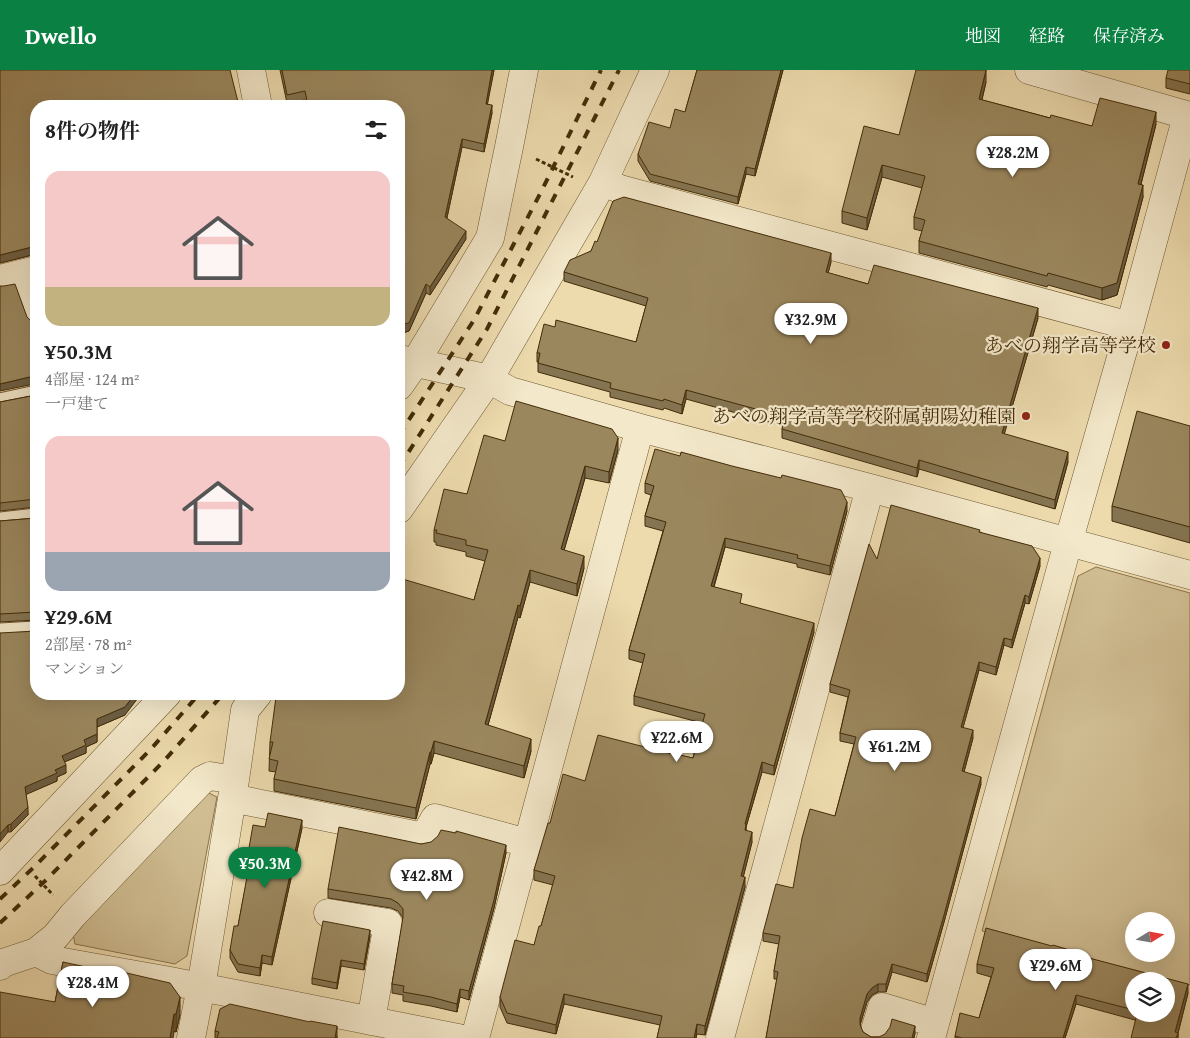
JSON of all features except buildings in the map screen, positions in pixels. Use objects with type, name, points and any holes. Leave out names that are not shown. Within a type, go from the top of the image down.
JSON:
[{"type":"street","points":[[251,70],[257,100]]},
{"type":"street","points":[[524,70],[510,148],[490,238],[407,361],[489,379],[510,391],[640,428],[1190,575]]},
{"type":"street","points":[[405,500],[489,379],[603,182],[655,70]]},
{"type":"street","points":[[875,1030],[882,1007],[933,1031],[1189,116],[1031,70]]},
{"type":"street","points":[[603,182],[630,191],[1130,326]]},
{"type":"street","points":[[475,1038],[640,428]]},
{"type":"street","points":[[720,1038],[870,488]]},
{"type":"street","points":[[4,866],[161,700]]},
{"type":"street","points":[[191,1038],[234,789],[245,710],[253,700]]},
{"type":"street","points":[[0,966],[3,963],[36,952],[55,937],[73,915],[202,780],[210,776],[234,789],[424,837],[435,818],[527,843]]},
{"type":"street","points":[[328,914],[388,923],[371,1021]]},
{"type":"street","points":[[36,952],[52,960],[201,987],[458,1038]]},
{"type":"lane","points":[[18,274],[30,305]]},
{"type":"lane","points":[[0,401],[30,394]]},
{"type":"lane","points":[[0,520],[30,517]]},
{"type":"lane","points":[[0,632],[30,629]]},
{"type":"path","points":[[510,148],[585,182],[603,182]]},
{"type":"path","points":[[4,866],[25,865],[73,915]]},
{"type":"shaded area","points":[[1096,567],[1190,593],[1190,985],[1175,981],[1175,972],[1140,972],[982,931],[1078,576]]},
{"type":"shaded area","points":[[201,789],[217,797],[187,956],[175,964],[75,944],[72,929]]},
{"type":"railway","points":[[405,426],[474,320],[541,192],[601,70]]},
{"type":"railway","points":[[405,458],[487,329],[619,70]]},
{"type":"railway","points":[[0,899],[151,749],[194,700]]},
{"type":"railway","points":[[0,923],[45,881],[164,761],[218,700]]},
{"type":"place","name":"あべの翔学高等学校","points":[[1166,345]]},
{"type":"place","name":"あべの翔学高等学校附属朝陽幼稚園","points":[[1026,416]]}]
